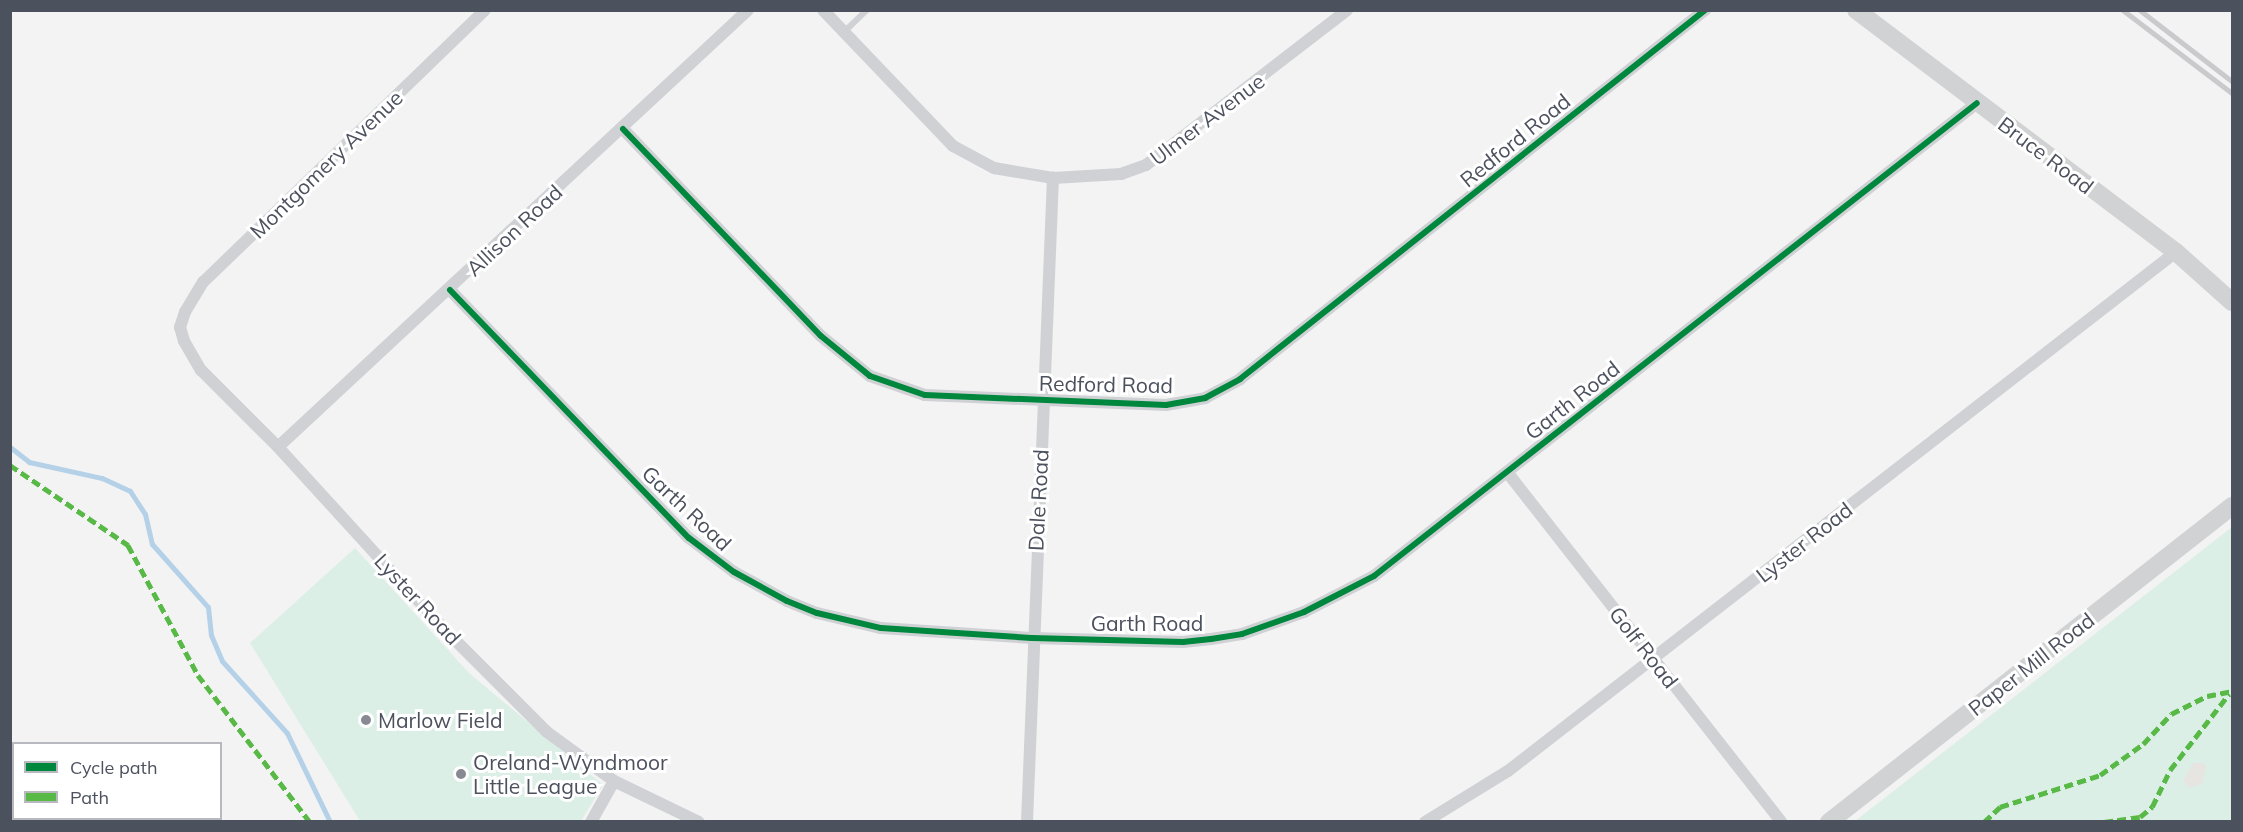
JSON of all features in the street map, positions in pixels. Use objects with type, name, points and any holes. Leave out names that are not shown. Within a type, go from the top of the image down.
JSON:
[{"type":"street","name":"Montgomery Avenue","points":[[180,327],[192,298],[204,282],[485,10]]},
{"type":"street","name":"Allison Road","points":[[278,447],[450,290],[748,10]]},
{"type":"street","name":"Ulmer Avenue","points":[[824,10],[953,146],[993,168],[1053,178],[1121,174],[1146,165],[1347,10]]},
{"type":"street","name":"Redford Road","points":[[623,129],[821,336],[870,376],[925,395],[1166,405],[1221,391],[1275,353],[1705,10]]},
{"type":"street","name":"Bruce Road","points":[[1856,10],[2176,252],[2232,302]]},
{"type":"street","name":"Garth Road","points":[[450,290],[689,538],[757,587],[817,613],[881,628],[1032,638],[1183,642],[1272,625],[1335,599],[1374,576],[1977,103]]},
{"type":"street","name":"Dale Road","points":[[1027,822],[1032,638],[1053,178]]},
{"type":"street","name":"Lyster Road","points":[[1425,822],[1508,771],[2176,252]]},
{"type":"street","name":"Lyster Road","points":[[180,327],[184,341],[201,370],[278,447],[482,667],[547,732],[614,781],[699,822]]},
{"type":"street","name":"Golf Road","points":[[1507,472],[1781,822]]},
{"type":"street","name":"Paper Mill Road","points":[[1828,822],[2232,506]]},
{"type":"street","points":[[591,822],[614,781]]},
{"type":"lane","points":[[844,32],[867,10]]},
{"type":"green space","points":[[2232,527],[2232,821],[1855,821]]},
{"type":"green space","name":"Marlow Field","points":[[355,548],[469,673],[603,785],[581,821],[360,821],[250,643]]},
{"type":"sand","points":[[2193,763],[2204,763],[2206,767],[2202,784],[2189,788],[2183,780]]},
{"type":"waterway","points":[[10,447],[29,462],[102,478],[130,491],[145,514],[152,544],[208,607],[211,635],[222,661],[287,733],[330,822]]},
{"type":"railway","points":[[2123,10],[2232,93]]},
{"type":"railway","points":[[2140,10],[2232,81]]},
{"type":"marked path","points":[[10,465],[128,545],[198,675],[310,822]]},
{"type":"marked path","points":[[1984,822],[2000,807],[2100,775],[2143,744],[2171,714],[2207,696],[2232,691]]},
{"type":"marked path","points":[[2104,822],[2140,817],[2152,807],[2170,770],[2229,694]]},
{"type":"cycle path","points":[[623,129],[821,336],[870,376],[925,395],[1166,405],[1205,398],[1240,379],[1705,10]]},
{"type":"cycle path","points":[[450,290],[689,538],[734,572],[787,601],[817,613],[881,628],[1032,638],[1183,642],[1211,639],[1242,634],[1304,612],[1374,576],[1977,103]]},
{"type":"place","name":"Marlow Field","points":[[366,720]]},
{"type":"place","name":"Oreland-Wyndmoor Little League","points":[[461,774]]}]
